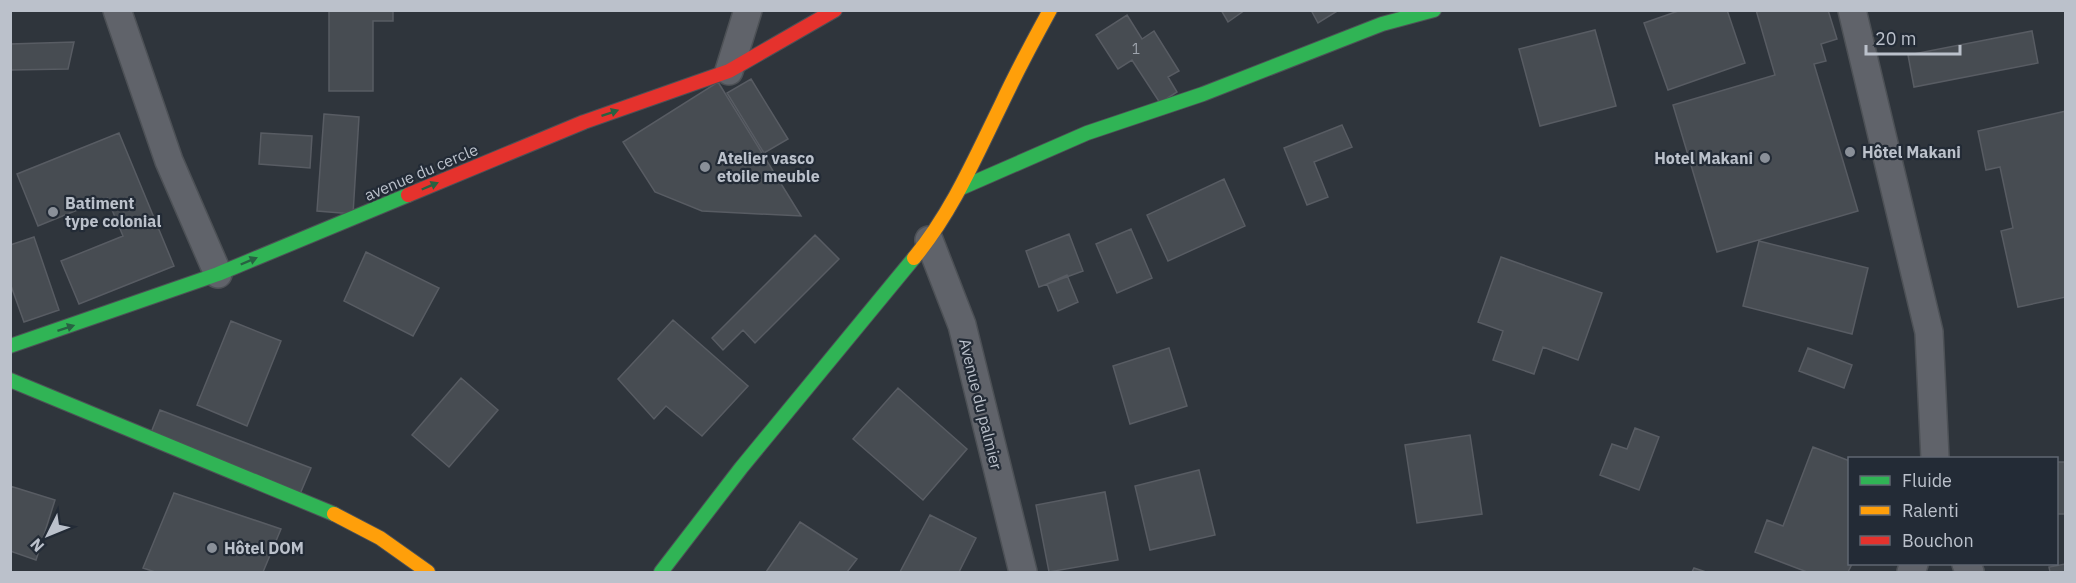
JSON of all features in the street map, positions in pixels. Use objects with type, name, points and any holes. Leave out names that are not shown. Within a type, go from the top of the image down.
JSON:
[{"type":"street","points":[[117,10],[169,161],[218,274]]},
{"type":"street","points":[[729,71],[748,10]]},
{"type":"street","name":"avenue du cercle","points":[[10,346],[218,274],[584,122],[729,71],[835,10]]},
{"type":"street","points":[[662,573],[741,468],[929,240],[961,188],[1014,77],[1050,10]]},
{"type":"street","points":[[961,188],[1087,133],[1203,94],[1382,24],[1434,10]]},
{"type":"street","points":[[1852,10],[1929,332],[1935,457]]},
{"type":"street","name":"Avenue du palmier","points":[[929,240],[962,325],[1023,573]]},
{"type":"street","points":[[10,380],[105,423],[336,514],[414,560],[428,573]]},
{"type":"building","points":[[329,10],[393,10],[393,21],[373,21],[373,91],[329,91]]},
{"type":"building","points":[[1221,10],[1245,10],[1228,22]]},
{"type":"building","points":[[1311,10],[1339,10],[1318,23]]},
{"type":"building","points":[[1681,10],[1727,10],[1745,63],[1668,90],[1644,23]]},
{"type":"building","name":"Hotel Makani","points":[[1756,10],[1828,10],[1837,39],[1821,44],[1826,61],[1814,64],[1858,211],[1717,252],[1673,105],[1775,75]]},
{"type":"building","points":[[1127,15],[1142,39],[1154,31],[1179,71],[1168,77],[1177,92],[1160,103],[1132,60],[1118,69],[1096,35]]},
{"type":"building","points":[[1595,30],[1616,106],[1540,126],[1519,49]]},
{"type":"building","points":[[2032,31],[2038,63],[1914,87],[1908,55]]},
{"type":"building","points":[[74,42],[68,69],[10,70],[10,44]]},
{"type":"building","points":[[751,79],[788,139],[764,153],[727,93]]},
{"type":"building","name":"Atelier vasco etoile meuble","points":[[718,82],[801,216],[702,211],[655,192],[623,142]]},
{"type":"building","points":[[2066,111],[2066,297],[2018,307],[2001,231],[2013,228],[2000,167],[1986,170],[1978,131]]},
{"type":"building","points":[[324,114],[359,117],[353,214],[317,211]]},
{"type":"building","points":[[1342,125],[1352,147],[1314,162],[1328,197],[1307,205],[1284,148]]},
{"type":"building","name":"Batiment type colonial","points":[[119,133],[174,266],[79,304],[61,261],[123,236],[107,198],[38,226],[17,174]]},
{"type":"building","points":[[261,133],[312,136],[310,168],[259,164]]},
{"type":"building","points":[[1224,179],[1245,226],[1168,261],[1147,215]]},
{"type":"building","points":[[1131,229],[1152,278],[1117,293],[1096,244]]},
{"type":"building","points":[[1069,234],[1083,271],[1039,287],[1026,251]]},
{"type":"building","points":[[815,235],[839,259],[755,343],[743,330],[723,350],[712,338]]},
{"type":"building","points":[[34,237],[59,310],[24,322],[10,283],[10,245]]},
{"type":"building","points":[[1759,241],[1868,268],[1852,334],[1743,306]]},
{"type":"building","points":[[366,252],[439,288],[413,336],[344,301]]},
{"type":"building","points":[[1501,257],[1602,293],[1578,360],[1543,347],[1534,374],[1493,360],[1503,331],[1478,322]]},
{"type":"building","points":[[1067,275],[1078,302],[1058,311],[1047,284]]},
{"type":"building","points":[[673,320],[748,386],[702,436],[666,406],[654,419],[618,379]]},
{"type":"building","points":[[231,321],[281,341],[247,426],[197,405]]},
{"type":"building","points":[[1169,348],[1187,406],[1130,424],[1113,366]]},
{"type":"building","points":[[1808,348],[1852,365],[1844,388],[1799,371]]},
{"type":"building","points":[[461,378],[498,410],[449,467],[412,435]]},
{"type":"building","points":[[898,388],[967,449],[923,500],[853,439]]},
{"type":"building","points":[[160,410],[311,468],[300,494],[150,435]]},
{"type":"building","points":[[1635,428],[1659,437],[1639,490],[1600,475],[1612,444],[1627,449]]},
{"type":"building","points":[[1470,435],[1482,514],[1417,523],[1405,445]]},
{"type":"building","points":[[1813,447],[1848,460],[1848,565],[1852,565],[1848,572],[1807,572],[1755,552],[1767,520],[1783,526]]},
{"type":"building","points":[[2058,462],[2066,462],[2066,514],[2058,514]]},
{"type":"building","points":[[1199,470],[1215,535],[1150,550],[1135,486]]},
{"type":"building","points":[[10,486],[55,500],[36,560],[10,551]]},
{"type":"building","points":[[1105,492],[1118,560],[1049,572],[1036,505]]},
{"type":"building","name":"Hôtel DOM","points":[[174,493],[281,529],[263,572],[155,572],[143,568]]},
{"type":"building","points":[[930,515],[976,538],[959,572],[900,572]]},
{"type":"building","points":[[800,522],[857,559],[847,572],[766,572]]},
{"type":"building","points":[[2066,564],[2066,572],[2050,572],[2049,567]]},
{"type":"building","points":[[1694,568],[1706,572],[1692,572]]},
{"type":"traffic: fast","points":[[961,188],[1087,133],[1203,94],[1382,24],[1434,10]]},
{"type":"traffic: fast","points":[[10,346],[218,274],[408,195]]},
{"type":"traffic: fast","points":[[661,572],[741,468],[914,258]]},
{"type":"traffic: fast","points":[[10,380],[334,514]]},
{"type":"traffic: slow","points":[[914,258],[940,222],[962,184],[1050,10]]},
{"type":"traffic: slow","points":[[334,514],[380,538],[428,572]]},
{"type":"traffic: jam","points":[[408,195],[584,122],[729,71],[835,10]]},
{"type":"place","name":"Hôtel Makani","points":[[1850,152]]},
{"type":"place","name":"Hotel Makani","points":[[1765,158]]},
{"type":"place","name":"Atelier vasco etoile meuble","points":[[705,167]]},
{"type":"place","name":"Batiment type colonial","points":[[53,212]]},
{"type":"place","name":"Hôtel DOM","points":[[212,548]]}]
